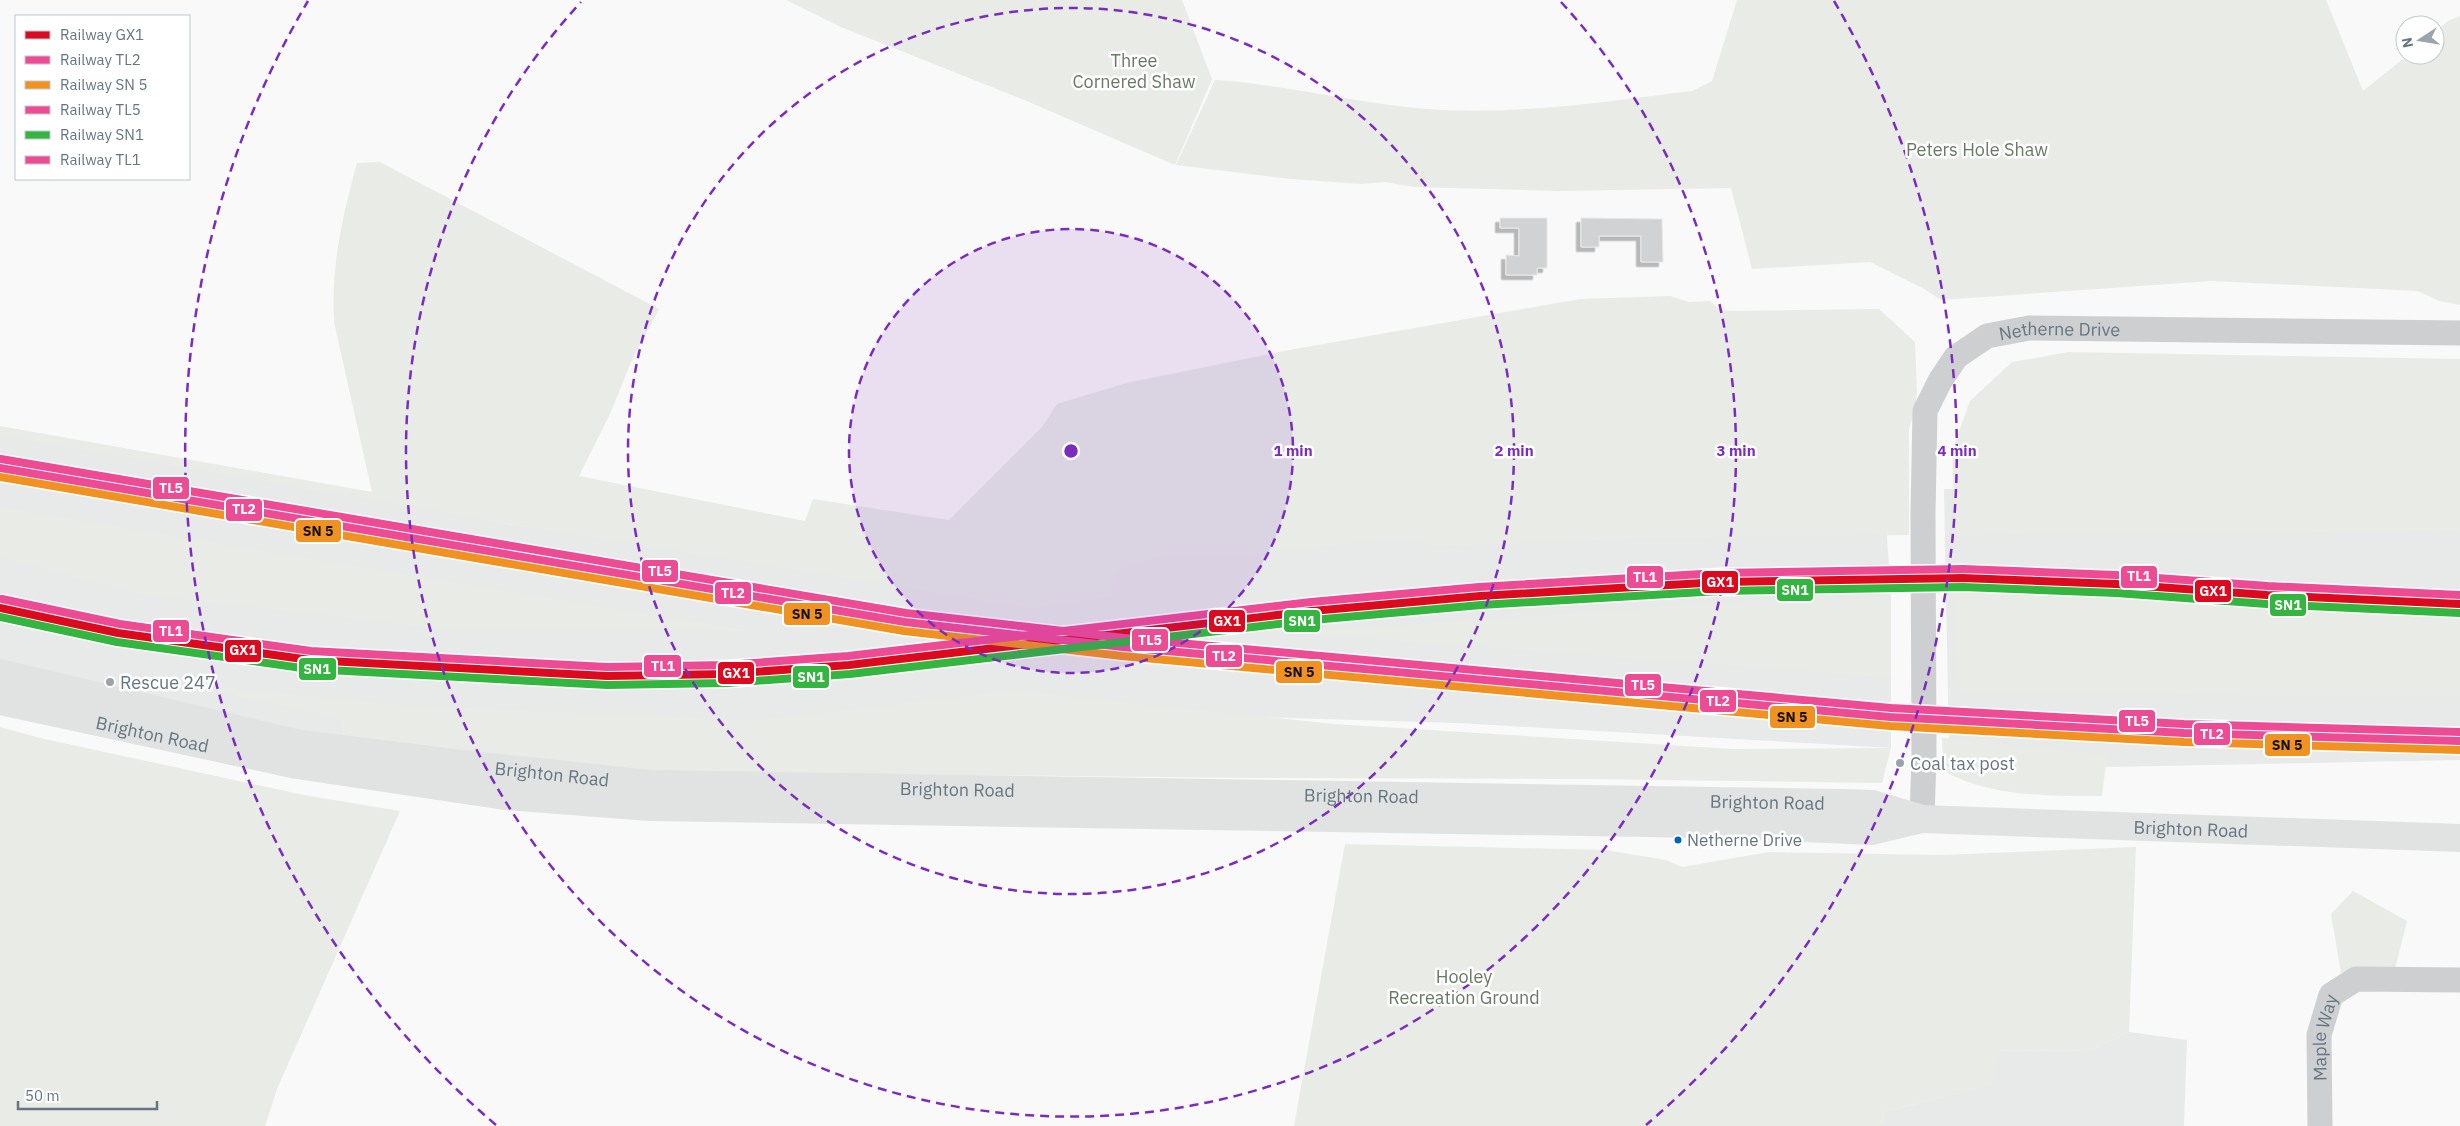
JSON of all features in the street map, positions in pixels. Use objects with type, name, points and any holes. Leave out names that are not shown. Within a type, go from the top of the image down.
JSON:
[{"type":"highway","name":"Brighton Road","points":[[0,672],[300,744],[650,784],[1843,803],[1872,804],[1922,818],[2460,838]]},
{"type":"highway","name":"Brighton Road","points":[[0,701],[307,767],[505,796],[650,807],[1704,824],[1872,831],[1922,818]]},
{"type":"street","name":"Netherne Drive","points":[[1922,818],[1925,668],[1923,513],[1925,411],[1940,381],[1956,356],[1987,336],[2029,328],[2460,333]]},
{"type":"street","name":"Maple Way","points":[[2320,1126],[2319,1035],[2331,995],[2356,979],[2460,980]]},
{"type":"shaded area","points":[[0,431],[525,527],[1016,556],[1884,490],[1891,599],[1891,748],[1458,723],[1013,710],[752,734],[342,719],[344,738],[209,715],[0,660]]},
{"type":"shaded area","points":[[1944,489],[2460,496],[2460,760],[2106,767],[1949,750]]},
{"type":"shaded area","points":[[2129,1032],[2187,1040],[2184,1126],[1882,1126],[1884,1112],[1992,1085],[1996,1051],[2092,1050]]},
{"type":"green space","name":"Three Cornered Shaw","points":[[786,0],[1182,0],[1212,79],[1175,165],[1022,99],[841,27]]},
{"type":"green space","name":"Peters Hole Shaw","points":[[1737,0],[2326,0],[2363,91],[2396,65],[2445,65],[2445,24],[2460,16],[2460,305],[2439,301],[2418,291],[2211,281],[1941,300],[1924,289],[1870,262],[1752,269],[1731,188],[1559,191],[1414,187],[1385,182],[1362,184],[1291,179],[1176,165],[1215,80],[1272,86],[1414,108],[1474,111],[1568,106],[1692,91],[1712,81]]},
{"type":"green space","points":[[380,162],[659,309],[631,362],[610,414],[579,476],[805,521],[813,499],[949,520],[1042,427],[1057,404],[1126,383],[1289,350],[1580,299],[1670,296],[1689,302],[1710,301],[1719,309],[1729,311],[1879,309],[1915,342],[1917,392],[1915,410],[1909,429],[1909,535],[1624,539],[1437,547],[1417,541],[1395,539],[1226,557],[1159,557],[1120,569],[1113,578],[1112,597],[1031,608],[525,527],[0,436],[0,426],[372,492],[334,322],[334,281],[339,242],[357,163]]},
{"type":"green space","points":[[2069,352],[2460,359],[2460,531],[1956,536],[1952,451],[1970,401],[2012,362]]},
{"type":"green space","points":[[0,507],[752,631],[461,631],[148,596],[0,558]]},
{"type":"green space","points":[[1954,590],[2460,607],[2460,697],[1959,694]]},
{"type":"green space","points":[[1809,596],[1891,599],[1891,678],[1286,633]]},
{"type":"green space","points":[[171,682],[404,705],[760,720],[1013,690],[1334,724],[1733,749],[1891,748],[1882,783],[655,772],[344,738],[342,719]]},
{"type":"green space","points":[[0,727],[40,738],[304,795],[400,811],[277,1089],[265,1126],[0,1126]]},
{"type":"green space","points":[[1942,738],[2107,754],[2102,796],[2021,793],[1980,786],[1962,780],[1944,771]]},
{"type":"green space","name":"Hooley Recreation Ground","points":[[1345,844],[1606,850],[1666,860],[1682,867],[1769,852],[1942,855],[2136,847],[2129,1032],[2092,1050],[1996,1051],[1993,1085],[1884,1112],[1882,1126],[1294,1126]]},
{"type":"green space","points":[[2353,891],[2407,921],[2395,969],[2341,973],[2331,914]]},
{"type":"building","points":[[1500,218],[1547,218],[1547,268],[1537,268],[1537,275],[1506,275],[1506,255],[1519,256],[1519,228],[1500,228]]},
{"type":"building","points":[[1581,218],[1662,219],[1663,262],[1641,262],[1641,236],[1599,236],[1599,247],[1581,247]]},
{"type":"rail line","name":"TL5","points":[[1,459],[906,613],[1124,638],[1891,708],[2184,724],[2460,732]]},
{"type":"rail line","name":"TL2","points":[[0,468],[905,622],[1123,647],[1890,717],[2184,733],[2460,741]]},
{"type":"rail line","name":"TL1","points":[[2,599],[120,624],[311,651],[607,667],[726,665],[848,656],[1311,602],[1479,587],[1719,573],[1963,569],[2116,575],[2268,586],[2460,595]]},
{"type":"rail line","name":"GX1","points":[[0,608],[118,633],[310,660],[607,676],[726,674],[849,665],[1312,611],[1480,596],[1720,582],[1963,578],[2116,584],[2267,595],[2460,604]]},
{"type":"rail line","name":"SN1","points":[[0,617],[117,642],[309,669],[607,685],[727,683],[850,674],[1313,620],[1481,605],[1720,591],[1963,587],[2116,593],[2267,604],[2460,613]]},
{"type":"transit line","points":[[0,477],[904,631],[1122,656],[1890,726],[2184,742],[2460,750]]},
{"type":"place","name":"Rescue 247","points":[[110,682]]},
{"type":"place","name":"Coal tax post","points":[[1900,763]]},
{"type":"place","name":"Netherne Drive","points":[[1678,840]]}]
